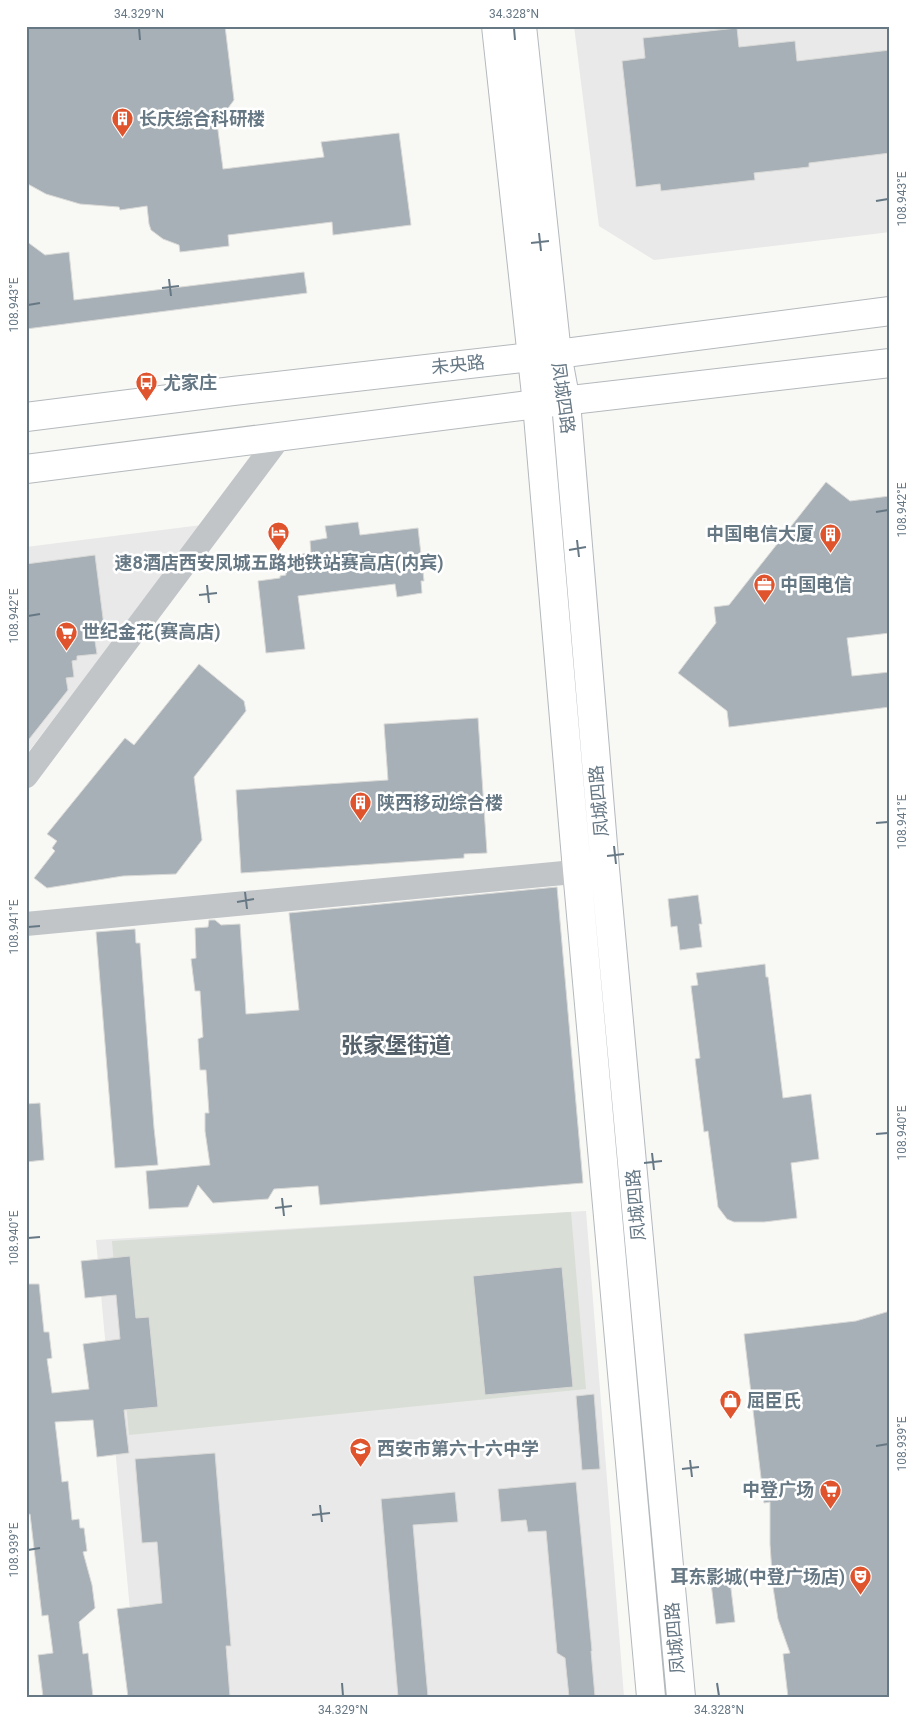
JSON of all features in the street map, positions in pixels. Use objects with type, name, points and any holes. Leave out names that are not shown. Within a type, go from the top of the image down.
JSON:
[{"type":"street","name":"凤城四路","points":[[496,26],[544,356],[566,402],[605,870],[681,1697]]},
{"type":"street","name":"凤城四路","points":[[522,26],[544,356],[537,404],[652,1697]]},
{"type":"street","name":"未央路","points":[[26,416],[544,356],[890,311]]},
{"type":"street","points":[[26,469],[537,404],[890,363]]},
{"type":"street","points":[[26,776],[279,438]]},
{"type":"street","points":[[26,924],[577,870],[605,870]]},
{"type":"shaded area","points":[[574,26],[890,26],[890,232],[654,260],[599,226]]},
{"type":"shaded area","name":"世纪金花(赛高店)","points":[[202,525],[26,755],[26,547]]},
{"type":"shaded area","name":"西安市第六十六中学","points":[[586,1211],[624,1697],[138,1697],[96,1240]]},
{"type":"shaded area","points":[[571,1212],[586,1389],[129,1435],[112,1241]]},
{"type":"building","name":"长庆综合科研楼","points":[[26,26],[225,26],[234,100],[217,123],[223,169],[324,157],[321,142],[399,133],[411,225],[333,235],[332,222],[228,235],[229,246],[180,252],[179,245],[163,239],[151,230],[147,206],[120,210],[119,207],[80,204],[46,194],[26,183]]},
{"type":"building","points":[[737,28],[739,47],[795,41],[797,61],[890,50],[890,153],[809,163],[809,167],[754,173],[755,180],[661,191],[660,184],[636,187],[622,61],[645,58],[643,38]]},
{"type":"building","points":[[26,241],[45,255],[69,252],[74,300],[304,272],[307,293],[26,329]]},
{"type":"building","name":"中国电信大厦","points":[[826,482],[850,501],[890,496],[890,633],[847,638],[852,676],[890,672],[890,707],[729,727],[727,711],[678,673],[716,623],[714,607],[729,605]]},
{"type":"building","points":[[358,522],[360,535],[418,528],[424,581],[421,581],[422,593],[397,597],[395,584],[298,596],[305,649],[266,653],[258,581],[280,578],[280,576],[286,575],[283,556],[311,553],[310,541],[327,538],[325,526]]},
{"type":"building","points":[[95,555],[104,626],[97,626],[99,641],[95,641],[97,654],[77,656],[77,660],[72,661],[74,677],[66,678],[68,690],[26,743],[26,564]]},
{"type":"building","points":[[199,664],[244,701],[246,711],[194,777],[202,840],[176,874],[123,876],[47,888],[34,878],[55,851],[52,848],[57,841],[47,834],[125,738],[134,745]]},
{"type":"building","name":"陕西移动综合楼","points":[[478,718],[487,853],[464,854],[464,858],[241,873],[236,790],[388,780],[384,724]]},
{"type":"building","points":[[557,887],[583,1183],[320,1205],[318,1186],[274,1189],[268,1199],[213,1203],[198,1185],[188,1207],[149,1209],[146,1171],[210,1165],[205,1131],[205,1113],[209,1113],[206,1070],[200,1070],[198,1039],[203,1037],[200,991],[195,991],[191,959],[196,958],[195,928],[208,927],[209,920],[215,920],[221,925],[240,924],[246,1014],[299,1010],[289,913]]},
{"type":"building","points":[[698,895],[702,924],[699,924],[702,947],[680,950],[677,926],[671,927],[668,899]]},
{"type":"building","points":[[135,929],[136,943],[140,943],[158,1165],[115,1168],[96,932]]},
{"type":"building","points":[[765,964],[783,1098],[811,1094],[819,1159],[791,1163],[797,1218],[764,1222],[734,1222],[727,1219],[718,1207],[708,1131],[704,1132],[695,1059],[700,1058],[691,986],[698,985],[696,973]]},
{"type":"building","points":[[40,1103],[44,1160],[26,1162],[26,1104]]},
{"type":"building","points":[[130,1256],[136,1318],[149,1317],[158,1407],[124,1410],[129,1453],[97,1457],[93,1420],[55,1422],[62,1482],[68,1481],[72,1520],[79,1519],[80,1528],[84,1528],[87,1551],[83,1552],[92,1585],[95,1608],[79,1622],[83,1654],[88,1653],[93,1697],[43,1697],[38,1655],[53,1653],[48,1615],[42,1616],[30,1514],[26,1515],[26,1284],[39,1284],[44,1332],[49,1332],[52,1358],[47,1359],[52,1393],[89,1389],[83,1344],[120,1339],[116,1295],[85,1298],[81,1261]]},
{"type":"building","points":[[562,1267],[573,1387],[485,1395],[473,1276]]},
{"type":"building","name":"中登广场","points":[[890,1311],[890,1697],[788,1697],[783,1654],[790,1653],[778,1619],[773,1587],[770,1502],[764,1503],[744,1334],[856,1321]]},
{"type":"building","points":[[594,1394],[600,1469],[582,1470],[576,1396]]},
{"type":"building","points":[[215,1453],[231,1646],[226,1646],[230,1697],[128,1697],[117,1609],[162,1603],[157,1542],[142,1543],[135,1459]]},
{"type":"building","points":[[576,1482],[595,1697],[569,1697],[565,1658],[557,1653],[546,1531],[528,1532],[526,1520],[501,1522],[498,1489]]},
{"type":"building","points":[[455,1492],[458,1522],[413,1525],[428,1697],[398,1697],[381,1499]]},
{"type":"building","points":[[730,1581],[735,1622],[716,1624],[711,1583]]},
{"type":"place","name":"长庆综合科研楼","points":[[123,138]]},
{"type":"place","name":"尤家庄","points":[[147,402]]},
{"type":"place","name":"速8酒店西安凤城五路地铁站赛高店(内宾)","points":[[279,552]]},
{"type":"place","name":"中国电信大厦","points":[[830,553]]},
{"type":"place","name":"中国电信","points":[[764,604]]},
{"type":"place","name":"世纪金花(赛高店)","points":[[66,651]]},
{"type":"place","name":"陕西移动综合楼","points":[[361,822]]},
{"type":"place","name":"屈臣氏","points":[[731,1420]]},
{"type":"place","name":"西安市第六十六中学","points":[[361,1468]]},
{"type":"place","name":"中登广场","points":[[830,1509]]},
{"type":"place","name":"耳东影城(中登广场店)","points":[[861,1596]]},
{"type":"district","name":"张家堡街道","points":[[396,1045]]}]
